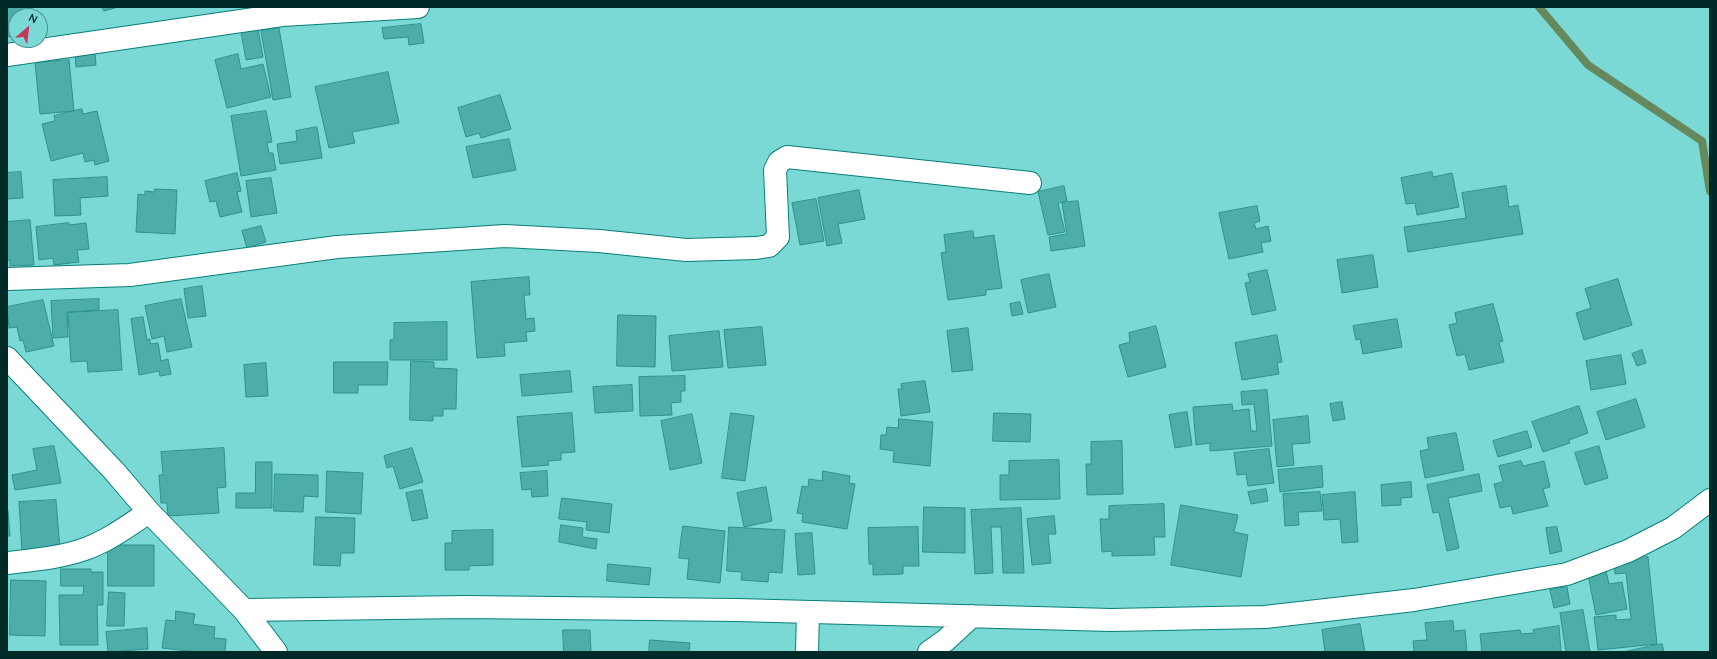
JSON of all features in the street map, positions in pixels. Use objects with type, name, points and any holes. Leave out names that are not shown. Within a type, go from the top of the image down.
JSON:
[{"type":"street","points":[[7,55],[282,15],[418,7]]},
{"type":"street","points":[[7,279],[130,275],[337,247],[505,236],[599,241],[686,250],[756,248],[769,246],[778,237],[775,170],[778,162],[787,157],[1030,183]]},
{"type":"street","points":[[7,358],[114,471],[149,512],[244,610],[276,652]]},
{"type":"street","points":[[244,610],[474,607],[808,612],[1110,620],[1265,617],[1414,600],[1567,574],[1628,551],[1672,528],[1710,500]]},
{"type":"street","points":[[7,562],[49,558],[86,549],[114,535],[149,512]]},
{"type":"street","points":[[808,612],[808,652]]},
{"type":"street","points":[[929,652],[946,640],[972,616]]},
{"type":"building","points":[[7,7],[22,7],[8,8],[7,37]]},
{"type":"building","points":[[102,7],[118,7],[104,11]]},
{"type":"building","points":[[421,24],[424,43],[409,45],[408,37],[384,39],[382,28]]},
{"type":"building","points":[[279,28],[291,97],[273,100],[261,31]]},
{"type":"building","points":[[258,29],[263,57],[246,60],[241,32]]},
{"type":"building","points":[[95,52],[96,65],[76,67],[75,53]]},
{"type":"building","points":[[238,54],[241,69],[263,64],[271,97],[227,108],[215,60]]},
{"type":"building","points":[[69,60],[74,111],[40,114],[35,63]]},
{"type":"building","points":[[388,72],[399,123],[352,132],[355,143],[329,148],[315,87]]},
{"type":"building","points":[[500,95],[511,129],[481,138],[479,133],[466,137],[458,108]]},
{"type":"building","points":[[82,109],[83,114],[97,111],[109,161],[95,165],[94,160],[85,162],[83,153],[51,161],[42,124],[55,121],[54,116]]},
{"type":"building","points":[[266,111],[272,142],[267,143],[269,153],[273,153],[276,170],[241,176],[231,116]]},
{"type":"building","points":[[317,127],[322,158],[280,164],[277,144],[297,141],[296,131]]},
{"type":"building","points":[[509,139],[516,170],[473,178],[466,147]]},
{"type":"building","points":[[21,172],[23,198],[7,199],[7,173]]},
{"type":"building","points":[[1432,172],[1433,177],[1452,173],[1459,207],[1417,215],[1415,203],[1406,204],[1401,178]]},
{"type":"building","points":[[237,173],[241,191],[237,192],[242,212],[220,217],[216,201],[210,202],[205,181]]},
{"type":"building","points":[[107,177],[108,196],[80,198],[81,215],[55,216],[53,180]]},
{"type":"building","points":[[271,178],[277,213],[251,217],[246,181]]},
{"type":"building","points":[[1064,186],[1067,201],[1058,203],[1065,232],[1048,235],[1038,192]]},
{"type":"building","points":[[1506,186],[1509,207],[1518,205],[1523,234],[1408,252],[1404,227],[1466,218],[1462,193]]},
{"type":"building","points":[[155,189],[177,190],[175,234],[136,232],[138,194],[145,195],[145,191],[154,192]]},
{"type":"building","points":[[859,190],[865,219],[838,224],[842,243],[827,246],[818,198]]},
{"type":"building","points":[[816,199],[824,241],[800,245],[792,203]]},
{"type":"building","points":[[1078,201],[1085,246],[1051,251],[1049,237],[1067,234],[1062,203]]},
{"type":"building","points":[[1257,206],[1260,221],[1254,223],[1256,229],[1268,226],[1271,241],[1261,243],[1263,252],[1229,259],[1219,213]]},
{"type":"building","points":[[30,220],[34,265],[10,266],[10,260],[7,260],[7,222]]},
{"type":"building","points":[[69,223],[69,225],[86,223],[89,249],[77,250],[79,262],[54,265],[53,258],[39,260],[36,227]]},
{"type":"building","points":[[261,226],[266,242],[247,248],[242,231]]},
{"type":"building","points":[[973,231],[974,238],[994,235],[1002,288],[986,290],[986,295],[948,300],[941,253],[946,252],[944,235]]},
{"type":"building","points":[[1373,255],[1378,287],[1342,293],[1337,260]]},
{"type":"building","points":[[1267,270],[1276,310],[1252,315],[1245,283],[1250,282],[1248,274]]},
{"type":"building","points":[[1049,274],[1056,307],[1028,313],[1021,280]]},
{"type":"building","points":[[529,277],[530,295],[524,295],[526,319],[534,318],[535,331],[526,332],[527,341],[504,343],[505,356],[477,358],[471,282]]},
{"type":"building","points":[[1618,279],[1632,325],[1584,340],[1576,313],[1591,308],[1585,289]]},
{"type":"building","points":[[202,286],[206,316],[188,318],[184,289]]},
{"type":"building","points":[[99,299],[99,310],[67,312],[68,337],[53,338],[51,301]]},
{"type":"building","points":[[181,299],[192,347],[167,352],[164,336],[152,339],[145,306]]},
{"type":"building","points":[[43,300],[54,346],[26,352],[23,340],[20,341],[17,327],[9,328],[7,307]]},
{"type":"building","points":[[1020,302],[1023,314],[1012,316],[1010,304]]},
{"type":"building","points":[[1493,304],[1503,341],[1499,342],[1504,362],[1469,370],[1465,354],[1457,356],[1449,325],[1457,323],[1455,313]]},
{"type":"building","points":[[118,310],[122,370],[88,372],[87,361],[71,362],[68,313]]},
{"type":"building","points":[[618,315],[656,316],[655,367],[617,366]]},
{"type":"building","points":[[143,317],[147,340],[150,339],[150,344],[158,343],[161,361],[168,359],[171,374],[160,376],[159,371],[139,375],[131,319]]},
{"type":"building","points":[[1397,319],[1402,347],[1363,354],[1360,339],[1356,340],[1353,326]]},
{"type":"building","points":[[447,322],[447,360],[390,360],[390,340],[394,339],[394,323]]},
{"type":"building","points":[[1156,326],[1166,367],[1128,377],[1119,345],[1130,342],[1129,333]]},
{"type":"building","points":[[762,327],[766,365],[728,368],[724,330]]},
{"type":"building","points":[[968,328],[973,370],[952,372],[947,331]]},
{"type":"building","points":[[719,331],[723,367],[672,371],[669,336]]},
{"type":"building","points":[[1277,335],[1282,362],[1277,363],[1279,374],[1242,380],[1235,343]]},
{"type":"building","points":[[1642,350],[1646,363],[1637,366],[1632,354]]},
{"type":"building","points":[[1621,355],[1626,384],[1591,390],[1586,361]]},
{"type":"building","points":[[411,361],[434,362],[434,368],[457,369],[456,409],[443,409],[443,416],[433,416],[433,421],[410,420]]},
{"type":"building","points":[[334,362],[388,362],[387,385],[358,385],[358,393],[334,393]]},
{"type":"building","points":[[266,363],[268,396],[246,397],[244,365]]},
{"type":"building","points":[[570,371],[572,392],[522,396],[520,375]]},
{"type":"building","points":[[685,376],[685,391],[681,391],[681,402],[671,403],[672,415],[640,416],[639,377]]},
{"type":"building","points":[[925,381],[930,412],[901,416],[898,389],[902,389],[901,384]]},
{"type":"building","points":[[632,385],[633,411],[595,413],[593,387]]},
{"type":"building","points":[[1267,390],[1272,446],[1210,451],[1210,443],[1196,445],[1193,407],[1232,404],[1233,411],[1249,409],[1251,431],[1257,431],[1254,404],[1242,405],[1241,392]]},
{"type":"building","points":[[1636,399],[1645,427],[1606,440],[1597,412]]},
{"type":"building","points":[[1342,402],[1345,419],[1333,421],[1330,404]]},
{"type":"building","points":[[1579,406],[1588,433],[1569,440],[1570,443],[1543,452],[1532,422]]},
{"type":"building","points":[[1187,412],[1192,445],[1175,448],[1169,415]]},
{"type":"building","points":[[572,413],[575,452],[561,453],[561,460],[548,461],[549,465],[522,467],[517,417]]},
{"type":"building","points":[[731,413],[754,416],[745,481],[722,478]]},
{"type":"building","points":[[994,413],[1031,414],[1030,442],[993,441]]},
{"type":"building","points":[[692,414],[702,463],[670,470],[661,421]]},
{"type":"building","points":[[1308,416],[1310,443],[1292,444],[1294,465],[1277,467],[1273,420]]},
{"type":"building","points":[[899,419],[933,422],[930,466],[893,462],[894,451],[880,449],[881,435],[886,435],[887,427],[898,428]]},
{"type":"building","points":[[1527,431],[1532,447],[1498,457],[1493,441]]},
{"type":"building","points":[[1456,433],[1464,470],[1425,478],[1420,451],[1429,449],[1427,438]]},
{"type":"building","points":[[1122,441],[1123,494],[1087,495],[1086,464],[1091,464],[1091,442]]},
{"type":"building","points":[[54,446],[61,483],[15,490],[12,475],[37,470],[33,449]]},
{"type":"building","points":[[1599,446],[1608,478],[1585,485],[1575,453]]},
{"type":"building","points":[[224,448],[226,487],[217,488],[219,513],[168,516],[167,503],[161,503],[159,475],[163,475],[161,452]]},
{"type":"building","points":[[412,448],[423,482],[400,489],[393,466],[387,468],[384,456]]},
{"type":"building","points":[[1269,449],[1274,483],[1248,486],[1246,474],[1237,475],[1234,453]]},
{"type":"building","points":[[1059,460],[1060,499],[1000,500],[1000,475],[1009,475],[1009,461]]},
{"type":"building","points":[[1521,461],[1523,466],[1544,461],[1550,487],[1543,489],[1548,506],[1513,514],[1511,506],[1500,508],[1494,484],[1503,482],[1499,466]]},
{"type":"building","points":[[256,462],[272,462],[272,508],[236,508],[236,493],[255,493]]},
{"type":"building","points":[[1322,466],[1323,487],[1280,492],[1278,470]]},
{"type":"building","points":[[327,471],[363,473],[361,514],[326,512]]},
{"type":"building","points":[[547,471],[548,496],[532,497],[531,489],[522,490],[520,473]]},
{"type":"building","points":[[823,471],[850,476],[849,483],[855,484],[847,529],[802,522],[803,514],[797,513],[802,486],[808,487],[809,479],[822,481]]},
{"type":"building","points":[[275,474],[318,475],[318,497],[304,496],[303,512],[274,511]]},
{"type":"building","points":[[1479,474],[1482,491],[1448,498],[1459,548],[1447,551],[1439,512],[1433,513],[1427,485]]},
{"type":"building","points":[[1411,482],[1412,497],[1401,498],[1401,505],[1382,506],[1381,485]]},
{"type":"building","points":[[766,487],[772,521],[744,527],[737,493]]},
{"type":"building","points":[[1266,489],[1268,501],[1251,504],[1248,492]]},
{"type":"building","points":[[422,490],[428,518],[412,521],[406,493]]},
{"type":"building","points":[[1320,492],[1322,511],[1298,512],[1299,525],[1285,526],[1283,494]]},
{"type":"building","points":[[1355,492],[1358,542],[1342,543],[1340,519],[1324,520],[1322,495]]},
{"type":"building","points":[[562,498],[612,504],[609,533],[586,530],[587,522],[559,519]]},
{"type":"building","points":[[56,500],[60,550],[22,552],[19,502]]},
{"type":"building","points":[[1164,504],[1165,537],[1154,537],[1155,555],[1112,556],[1112,551],[1102,552],[1100,519],[1109,519],[1109,506]]},
{"type":"building","points":[[1181,505],[1238,515],[1234,532],[1248,535],[1241,577],[1171,565]]},
{"type":"building","points":[[924,507],[965,508],[965,553],[923,552]]},
{"type":"building","points":[[1021,508],[1024,573],[1003,573],[1001,527],[991,527],[993,573],[975,574],[971,510]]},
{"type":"building","points":[[8,511],[10,536],[7,536]]},
{"type":"building","points":[[1054,516],[1056,534],[1048,534],[1051,563],[1032,565],[1027,519]]},
{"type":"building","points":[[316,517],[355,518],[354,553],[341,553],[340,566],[314,565]]},
{"type":"building","points":[[561,525],[583,528],[582,537],[597,539],[596,549],[559,542]]},
{"type":"building","points":[[683,526],[725,531],[720,583],[687,579],[689,559],[679,558]]},
{"type":"building","points":[[729,527],[785,530],[782,573],[769,572],[768,582],[741,580],[742,572],[727,571]]},
{"type":"building","points":[[918,527],[919,566],[903,566],[903,574],[873,575],[873,564],[869,564],[868,528]]},
{"type":"building","points":[[1557,527],[1562,551],[1550,554],[1546,528]]},
{"type":"building","points":[[493,530],[493,565],[469,566],[469,570],[445,570],[445,543],[452,543],[452,531]]},
{"type":"building","points":[[812,533],[815,574],[798,575],[795,534]]},
{"type":"building","points":[[108,545],[154,545],[154,586],[108,586]]},
{"type":"building","points":[[1648,557],[1657,644],[1598,650],[1594,617],[1616,615],[1616,620],[1631,619],[1626,573],[1615,574],[1614,560]]},
{"type":"building","points":[[608,564],[651,568],[649,585],[607,581]]},
{"type":"building","points":[[61,569],[91,569],[91,572],[103,572],[103,605],[97,605],[98,645],[60,645],[59,595],[83,595],[84,586],[61,586]]},
{"type":"building","points":[[1606,571],[1609,584],[1622,582],[1627,609],[1596,615],[1588,575]]},
{"type":"building","points":[[11,580],[46,581],[45,636],[10,635]]},
{"type":"building","points":[[1567,587],[1570,604],[1554,608],[1550,590]]},
{"type":"building","points":[[109,592],[125,593],[124,626],[107,626]]},
{"type":"building","points":[[1583,610],[1590,652],[1566,652],[1560,613]]},
{"type":"building","points":[[176,611],[195,614],[193,624],[215,627],[214,638],[226,639],[225,652],[197,652],[162,648],[166,620],[175,621]]},
{"type":"building","points":[[1453,621],[1454,631],[1465,630],[1467,652],[1414,652],[1413,641],[1427,640],[1425,623]]},
{"type":"building","points":[[1360,624],[1365,652],[1325,652],[1322,630]]},
{"type":"building","points":[[1559,626],[1561,652],[1482,652],[1480,634],[1520,630],[1521,634],[1534,633],[1533,630]]},
{"type":"building","points":[[147,628],[148,649],[108,652],[106,632]]},
{"type":"building","points":[[563,630],[590,630],[591,652],[564,652]]},
{"type":"building","points":[[650,640],[690,643],[689,652],[649,652]]},
{"type":"building","points":[[1662,644],[1664,652],[1623,652]]},
{"type":"waterway","points":[[1539,7],[1588,65],[1702,141],[1710,191]]}]
